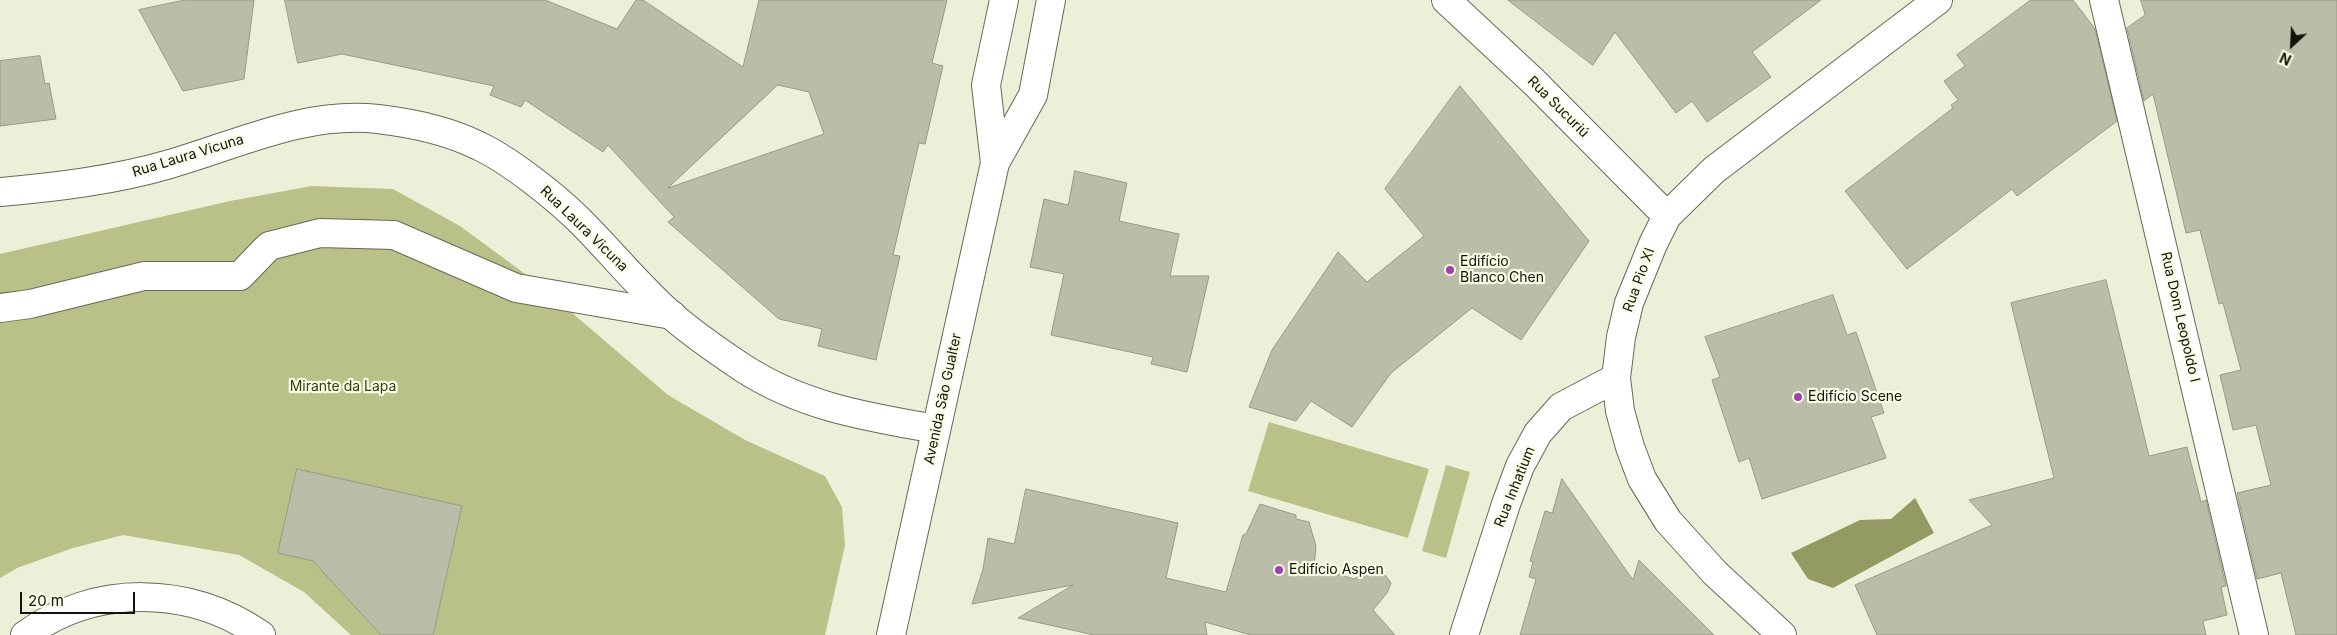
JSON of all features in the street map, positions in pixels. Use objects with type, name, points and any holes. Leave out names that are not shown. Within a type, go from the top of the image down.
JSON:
[{"type":"street","name":"Avenida São Gualter","points":[[995,162],[986,85],[1004,0]]},
{"type":"street","name":"Avenida São Gualter","points":[[891,635],[995,162],[1033,95],[1051,0]]},
{"type":"street","name":"Rua Sucuriú","points":[[1446,0],[1534,82],[1666,216]]},
{"type":"street","name":"Rua Pio XI","points":[[1782,635],[1715,573],[1668,521],[1642,479],[1630,447],[1620,411],[1616,378],[1621,337],[1629,303],[1652,244],[1666,216],[1714,170],[1938,0]]},
{"type":"street","name":"Rua Dom Leopoldo I","points":[[2104,0],[2254,635]]},
{"type":"street","name":"Rua Laura Vicuna","points":[[0,192],[60,187],[117,177],[171,164],[233,142],[285,127],[333,117],[377,119],[421,126],[480,146],[537,184],[575,216],[672,315],[744,368],[795,396],[852,415],[936,429]]},
{"type":"street","points":[[0,308],[30,304],[144,276],[240,276],[269,246],[320,233],[394,235],[516,288],[672,315]]},
{"type":"street","name":"Rua Inhatium","points":[[1464,635],[1506,504],[1520,466],[1538,433],[1561,407],[1616,378]]},
{"type":"street","points":[[24,635],[45,621],[67,610],[98,601],[142,597],[168,598],[210,607],[243,622],[260,635]]},
{"type":"green space","name":"Mirante da Lapa","points":[[312,186],[393,189],[460,226],[536,282],[668,395],[745,440],[825,476],[842,507],[845,545],[825,635],[351,635],[304,592],[239,555],[123,535],[73,548],[17,568],[0,578],[0,254],[230,201]]},
{"type":"green space","points":[[1269,422],[1429,469],[1408,538],[1248,491]]},
{"type":"green space","points":[[1446,465],[1470,472],[1446,558],[1422,551]]},
{"type":"shaded area","points":[[1915,498],[1934,533],[1833,588],[1808,579],[1791,553],[1860,520],[1891,519]]},
{"type":"building","points":[[185,0],[254,0],[244,79],[183,91],[139,10]]},
{"type":"building","points":[[285,0],[545,0],[617,29],[636,0],[643,0],[743,67],[759,0],[947,0],[932,63],[943,66],[925,144],[919,143],[893,255],[900,256],[876,360],[818,346],[822,329],[779,319],[668,222],[674,217],[608,145],[603,152],[525,100],[521,107],[490,95],[494,86],[342,54],[298,63]],"holes":[[[778,85],[809,92],[824,134],[668,188]]]},
{"type":"building","points":[[1508,0],[1821,0],[1752,52],[1771,77],[1707,122],[1692,101],[1676,113],[1615,32],[1593,65]]},
{"type":"building","points":[[2031,0],[2073,0],[2095,29],[2117,121],[2017,196],[2012,189],[1907,269],[1845,191],[1953,108],[1951,105],[1958,100],[1944,81],[1965,66],[1957,55]]},
{"type":"building","points":[[2141,0],[2337,0],[2337,635],[2296,635],[2281,573],[2257,579],[2237,493],[2271,485],[2256,425],[2233,430],[2220,375],[2241,370],[2223,303],[2219,304],[2200,230],[2186,233],[2153,94],[2144,101],[2127,28],[2145,15]]},
{"type":"building","points":[[40,56],[45,84],[49,83],[56,119],[0,126],[0,61]]},
{"type":"building","points":[[1460,86],[1589,241],[1521,340],[1472,308],[1391,373],[1352,427],[1311,401],[1296,421],[1249,407],[1272,350],[1338,252],[1367,282],[1424,236],[1385,189]]},
{"type":"building","points":[[1075,171],[1127,183],[1119,221],[1179,234],[1170,276],[1209,276],[1187,372],[1151,364],[1153,357],[1051,335],[1064,274],[1030,267],[1044,199],[1068,205]]},
{"type":"building","points":[[2106,280],[2149,456],[2187,447],[2201,502],[2206,500],[2226,586],[2221,587],[2227,615],[2203,621],[2206,635],[1877,635],[1855,585],[1992,525],[1969,500],[2054,478],[2011,303]]},
{"type":"building","name":"Edifício Scene","points":[[1833,295],[1847,335],[1856,332],[1884,413],[1871,417],[1886,458],[1762,499],[1749,458],[1739,462],[1712,380],[1720,377],[1705,337]]},
{"type":"building","points":[[297,469],[462,506],[433,635],[381,635],[313,561],[278,553]]},
{"type":"building","points":[[1562,479],[1633,580],[1639,560],[1714,635],[1520,635],[1536,579],[1529,577],[1533,562],[1530,561],[1545,511],[1552,513]]},
{"type":"building","points":[[1026,489],[1178,523],[1166,578],[1226,592],[1243,535],[1246,534],[1260,504],[1296,515],[1296,519],[1309,522],[1316,546],[1314,567],[1354,579],[1372,568],[1385,575],[1391,583],[1387,593],[1373,610],[1395,635],[1251,635],[1205,622],[1207,635],[1094,635],[1018,618],[1073,585],[972,604],[983,569],[988,538],[1014,544]]},
{"type":"place","name":"Edifício Blanco Chen","points":[[1450,270]]},
{"type":"place","name":"Edifício Scene","points":[[1798,397]]},
{"type":"place","name":"Edifício Aspen","points":[[1279,570]]}]
